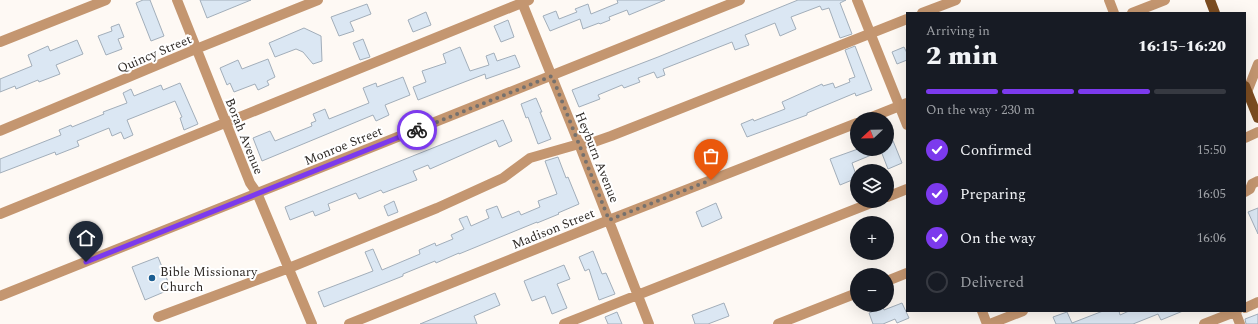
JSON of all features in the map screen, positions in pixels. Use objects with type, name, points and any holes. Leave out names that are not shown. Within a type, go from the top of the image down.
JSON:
[{"type":"main road","points":[[1210,0],[1215,12]]},
{"type":"main road","points":[[1246,89],[1258,118]]},
{"type":"street","points":[[0,42],[106,0]]},
{"type":"street","name":"Borah Avenue","points":[[177,0],[250,183],[257,193],[312,324]]},
{"type":"street","name":"Quincy Street","points":[[0,132],[196,49],[318,0]]},
{"type":"street","name":"Monroe Street","points":[[0,296],[740,0]]},
{"type":"street","points":[[857,0],[869,34],[903,105],[906,120]]},
{"type":"street","points":[[925,12],[956,0]]},
{"type":"street","points":[[1109,0],[1114,12]]},
{"type":"street","points":[[1135,12],[1165,0]]},
{"type":"street","points":[[0,214],[524,1]]},
{"type":"street","name":"Heyburn Avenue","points":[[524,1],[649,324]]},
{"type":"street","points":[[158,317],[289,268],[443,205],[503,178],[530,158],[579,144],[591,143],[611,136],[906,19]]},
{"type":"street","points":[[1246,89],[1258,64]]},
{"type":"street","points":[[885,112],[903,105]]},
{"type":"street","name":"Madison Street","points":[[349,324],[850,126]]},
{"type":"street","points":[[1246,138],[1258,132]]},
{"type":"street","points":[[1246,192],[1250,190],[1252,184],[1258,181]]},
{"type":"street","points":[[894,194],[906,189]]},
{"type":"street","points":[[564,324],[858,208]]},
{"type":"street","points":[[894,278],[906,273]]},
{"type":"street","points":[[778,324],[850,296]]},
{"type":"street","points":[[1246,308],[1258,302]]},
{"type":"street","points":[[982,312],[987,324]]},
{"type":"street","points":[[990,324],[1020,312]]},
{"type":"street","points":[[1204,324],[1233,312]]},
{"type":"street","points":[[1235,312],[1240,324]]},
{"type":"building","points":[[143,0],[150,0],[164,36],[151,41],[136,3]]},
{"type":"building","points":[[200,0],[251,0],[207,18]]},
{"type":"building","points":[[617,0],[665,0],[629,15],[627,10],[609,17],[610,20],[583,29],[580,19],[550,31],[543,16],[556,11],[559,19],[577,12],[575,9],[588,4],[591,14],[618,3]]},
{"type":"building","points":[[798,0],[846,0],[840,3],[852,34],[840,38],[829,8],[822,10],[820,6],[791,17],[796,29],[780,36],[775,23],[745,35],[749,45],[735,50],[732,42],[663,69],[665,75],[657,78],[654,72],[638,78],[640,82],[624,88],[622,85],[598,95],[600,99],[579,107],[572,90]]},
{"type":"building","points":[[367,4],[371,14],[350,22],[354,31],[339,36],[331,17]]},
{"type":"building","points":[[426,12],[431,25],[413,32],[408,20]]},
{"type":"building","points":[[508,20],[514,37],[501,42],[494,26]]},
{"type":"building","points":[[119,24],[124,37],[118,39],[122,49],[106,55],[98,36],[112,31],[111,27]]},
{"type":"building","points":[[304,28],[321,36],[322,61],[313,64],[303,52],[296,49],[275,57],[269,43]]},
{"type":"building","points":[[363,39],[370,57],[360,60],[353,43]]},
{"type":"building","points":[[77,40],[83,54],[56,65],[60,74],[39,82],[38,80],[16,89],[15,86],[0,92],[0,79],[32,66],[28,55],[48,46],[50,51]]},
{"type":"building","points":[[855,46],[872,90],[856,96],[855,93],[807,113],[807,115],[747,137],[741,124],[753,119],[754,121],[785,109],[782,102],[822,84],[823,86],[833,83],[835,88],[850,82],[849,79],[855,77],[845,50]]},
{"type":"building","points":[[460,47],[470,71],[489,65],[486,56],[494,53],[497,61],[515,55],[520,67],[486,79],[485,74],[418,100],[413,87],[426,82],[422,71],[446,63],[443,54]]},
{"type":"building","points":[[904,47],[906,51],[906,60],[897,64],[892,52]]},
{"type":"building","points":[[268,59],[275,77],[267,81],[269,85],[258,90],[255,84],[234,92],[230,83],[227,85],[220,68],[238,60],[242,69]]},
{"type":"building","points":[[403,77],[410,95],[385,105],[389,115],[376,121],[373,115],[262,161],[253,138],[270,131],[275,141],[312,126],[311,123],[316,121],[313,114],[325,109],[329,119],[369,103],[363,88],[376,83],[377,87]]},
{"type":"building","points":[[180,83],[198,124],[184,130],[180,118],[182,117],[175,101],[127,120],[133,135],[124,139],[121,132],[112,136],[109,128],[77,141],[79,146],[56,155],[55,152],[0,173],[0,159],[61,135],[59,130],[71,125],[72,127],[104,114],[103,112],[127,103],[123,93],[131,89],[134,96],[161,85],[163,90]]},
{"type":"building","points":[[536,98],[551,139],[538,144],[528,117],[526,118],[521,104]]},
{"type":"building","points":[[503,120],[512,141],[499,147],[496,140],[430,169],[428,165],[413,171],[417,180],[383,193],[381,190],[359,199],[356,193],[328,204],[330,210],[315,216],[313,211],[290,220],[285,207]]},
{"type":"building","points":[[894,143],[902,163],[894,166],[894,164],[886,164],[883,156],[894,156]]},
{"type":"building","points":[[850,152],[850,156],[869,156],[850,164],[850,181],[840,185],[830,159]]},
{"type":"building","points":[[558,157],[566,178],[568,177],[579,204],[537,223],[436,263],[435,261],[403,274],[403,276],[324,307],[318,292],[373,271],[365,252],[373,249],[382,270],[420,254],[419,250],[435,243],[436,246],[453,239],[451,235],[464,229],[459,219],[467,216],[471,226],[489,218],[486,210],[497,206],[502,218],[519,211],[521,215],[540,207],[538,201],[557,194],[545,161]]},
{"type":"building","points":[[394,201],[398,212],[388,216],[384,206]]},
{"type":"building","points":[[716,203],[722,218],[702,227],[696,212]]},
{"type":"building","points":[[1258,208],[1258,234],[1248,212]]},
{"type":"building","points":[[593,251],[602,274],[606,273],[615,294],[599,300],[589,269],[585,271],[579,257]]},
{"type":"building","name":"Bible Missionary Church","points":[[158,257],[171,289],[145,300],[132,267]]},
{"type":"building","points":[[564,265],[570,279],[557,284],[567,308],[552,314],[545,296],[532,301],[524,281]]},
{"type":"building","points":[[495,293],[500,305],[474,316],[477,324],[420,324]]},
{"type":"building","points":[[724,303],[729,316],[708,324],[695,324],[692,315]]},
{"type":"building","points":[[902,303],[909,318],[897,323],[895,319],[883,324],[873,324],[869,313],[894,312],[894,306]]},
{"type":"building","points":[[617,312],[622,324],[608,324],[605,317]]},
{"type":"building","points":[[1067,312],[1072,323],[1100,312],[1119,312],[1120,315],[1127,312],[1181,312],[1161,320],[1158,314],[1133,324],[1056,324],[1053,317]]},
{"type":"building","points":[[1258,314],[1258,324],[1246,324],[1245,319]]},
{"type":"way so far","points":[[417,130],[552,76],[609,220],[711,180]]},
{"type":"place","name":"Bible Missionary Church","points":[[152,278]]},
{"type":"route","points":[[86,262],[417,130]]}]
